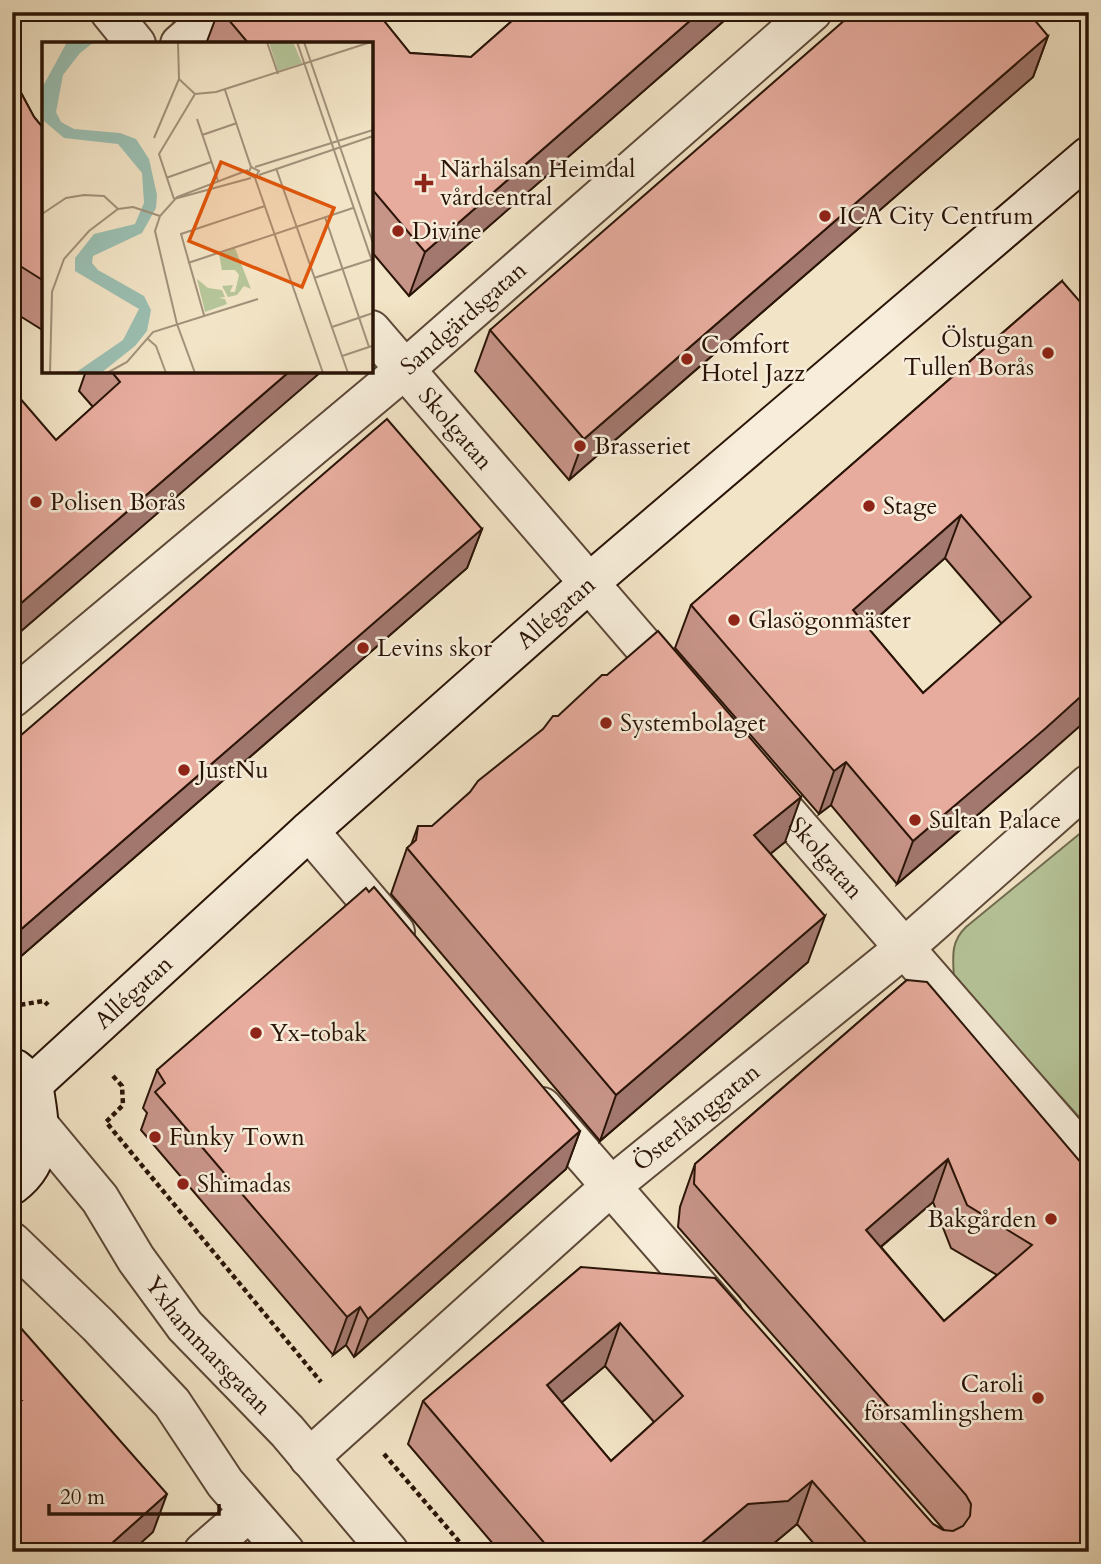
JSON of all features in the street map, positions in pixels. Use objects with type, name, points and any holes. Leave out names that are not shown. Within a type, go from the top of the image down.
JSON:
[{"type":"street","points":[[110,12],[134,42]]},
{"type":"street","points":[[182,42],[217,12]]},
{"type":"street","name":"Sandgärdsgatan","points":[[12,698],[404,370],[812,12]]},
{"type":"street","name":"Allégatan","points":[[12,1185],[29,1167],[41,1128],[23,1076],[79,1039],[589,583],[1089,156]]},
{"type":"street","name":"Skolgatan","points":[[373,332],[696,708]]},
{"type":"street","name":"Skolgatan","points":[[732,750],[1089,1160]]},
{"type":"street","name":"Österlånggatan","points":[[309,1458],[610,1187],[903,948],[1089,784]]},
{"type":"street","points":[[309,831],[415,956]]},
{"type":"street","points":[[522,1082],[610,1187],[749,1343]]},
{"type":"street","name":"Yxhammarsgatan","points":[[41,1128],[100,1199],[136,1259],[185,1326],[287,1431],[389,1552]]},
{"type":"street","points":[[12,1242],[98,1325],[172,1404],[218,1472],[285,1552]]},
{"type":"street","points":[[203,1552],[249,1511]]},
{"type":"path","points":[[1073,12],[1089,31]]},
{"type":"path","points":[[12,1006],[44,1001],[122,1086],[122,1105],[106,1122],[468,1552]]},
{"type":"green space","points":[[1089,826],[1089,1128],[954,979],[953,957],[957,938],[966,927]]},
{"type":"building","points":[[222,12],[346,12],[352,20],[362,12],[377,12],[410,53],[471,57],[522,12],[700,12],[425,252],[373,190],[373,42],[247,42]]},
{"type":"building","points":[[854,12],[1028,12],[1048,36],[584,439],[490,330]]},
{"type":"building","points":[[12,71],[34,117],[42,127],[42,280],[12,260]]},
{"type":"building","points":[[1062,281],[1089,312],[1089,689],[913,841],[846,762],[834,771],[691,605]],"holes":[[[961,515],[1031,597],[923,693],[853,610]]]},
{"type":"building","points":[[113,373],[288,373],[12,611],[12,389],[56,440],[120,382]]},
{"type":"building","points":[[387,419],[482,529],[19,931],[12,923],[12,743]]},
{"type":"building","points":[[658,631],[801,797],[754,835],[825,916],[616,1095],[407,848],[416,840],[418,826],[432,826],[470,792],[478,781],[543,729],[553,716],[558,716],[602,675],[607,675]]},
{"type":"building","points":[[374,887],[580,1131],[368,1319],[360,1307],[347,1317],[155,1092],[165,1083],[157,1070],[366,888],[369,892]]},
{"type":"building","points":[[907,980],[927,982],[1089,1172],[1089,1550],[874,1552],[812,1481],[788,1501],[748,1504],[693,1552],[552,1552],[423,1401],[581,1267],[715,1278],[933,1524],[943,1530],[953,1531],[963,1526],[970,1516],[971,1504],[966,1495],[694,1184],[695,1164]],"holes":[[[948,1159],[967,1205],[1032,1245],[944,1321],[866,1230]],[[620,1323],[683,1396],[611,1461],[547,1385]]]},
{"type":"building","points":[[12,1318],[167,1494],[102,1552],[12,1552],[12,1409],[21,1401],[12,1401]]},
{"type":"place","name":"Närhälsan Heimdal vårdcentral","points":[[424,183]]},
{"type":"place","name":"ICA City Centrum","points":[[825,216]]},
{"type":"place","name":"Divine","points":[[398,231]]},
{"type":"place","name":"Ölstugan Tullen Borås","points":[[1048,353]]},
{"type":"place","name":"Comfort Hotel Jazz","points":[[687,359]]},
{"type":"place","name":"Brasseriet","points":[[580,446]]},
{"type":"place","name":"Polisen Borås","points":[[36,502]]},
{"type":"place","name":"Stage","points":[[869,506]]},
{"type":"place","name":"Glasögonmäster","points":[[734,620]]},
{"type":"place","name":"Levins skor","points":[[363,648]]},
{"type":"place","name":"Systembolaget","points":[[606,723]]},
{"type":"place","name":"JustNu","points":[[184,770]]},
{"type":"place","name":"Sultan Palace","points":[[915,820]]},
{"type":"place","name":"Yx-tobak","points":[[256,1033]]},
{"type":"place","name":"Funky Town","points":[[155,1137]]},
{"type":"place","name":"Shimadas","points":[[183,1184]]},
{"type":"place","name":"Bakgården","points":[[1051,1219]]},
{"type":"place","name":"Caroli församlingshem","points":[[1038,1398]]}]
